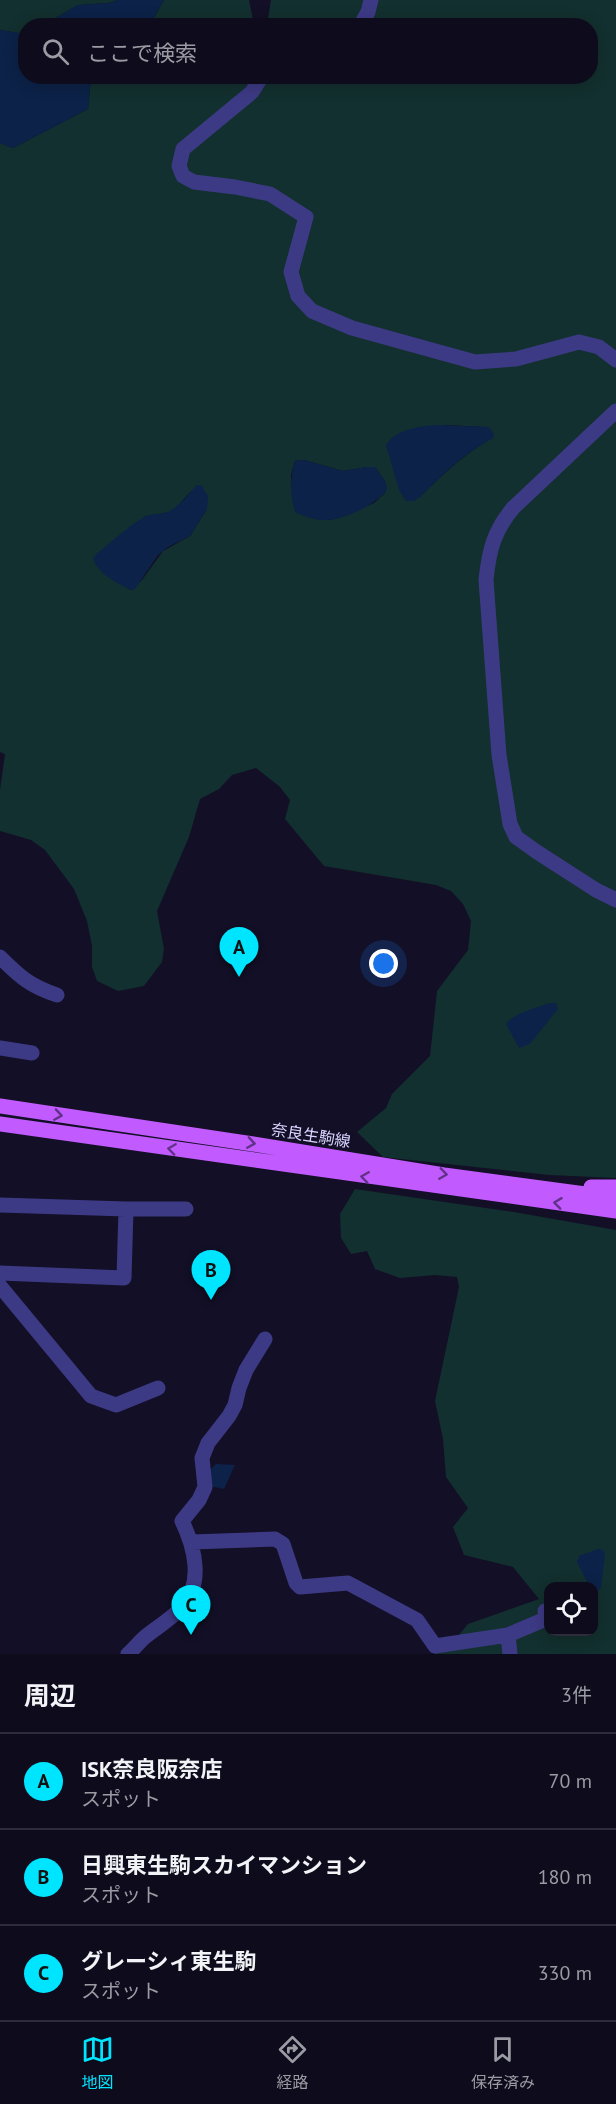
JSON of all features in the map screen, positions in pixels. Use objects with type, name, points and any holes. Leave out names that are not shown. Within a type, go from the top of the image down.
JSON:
[{"type":"main road","name":"奈良生駒線","points":[[0,1106],[444,1175],[616,1198]]},
{"type":"main road","name":"奈良生駒線","points":[[0,1124],[616,1211]]},
{"type":"main road","points":[[549,1188],[616,1187]]},
{"type":"street","points":[[365,18],[371,0]]},
{"type":"street","points":[[257,84],[252,92],[183,149],[179,166],[183,176],[194,182],[270,194],[306,217],[291,272],[298,296],[312,311],[352,328],[475,362],[516,359],[579,342],[599,347],[616,360]]},
{"type":"street","points":[[616,411],[500,523],[488,555],[486,580],[499,755],[510,824],[516,837],[596,890],[616,900]]},
{"type":"street","points":[[0,957],[19,976],[36,988],[57,996]]},
{"type":"street","points":[[0,1048],[32,1053]]},
{"type":"street","points":[[0,1205],[186,1209]]},
{"type":"street","points":[[0,1273],[124,1278],[126,1209]]},
{"type":"street","points":[[0,1286],[91,1396],[116,1405],[158,1388]]},
{"type":"street","points":[[128,1654],[183,1607],[194,1584],[192,1542],[182,1521],[199,1500],[205,1487],[202,1458],[208,1443],[235,1405],[246,1370],[265,1339]]},
{"type":"street","points":[[192,1542],[275,1539],[283,1544],[296,1583],[300,1587],[348,1583],[417,1620],[436,1650],[508,1635],[544,1620]]},
{"type":"street","points":[[508,1635],[510,1654]]},
{"type":"green space","points":[[0,0],[118,0],[109,3],[78,5],[56,18],[18,18],[18,33],[0,30]]},
{"type":"green space","points":[[164,0],[249,0],[253,18],[154,18]]},
{"type":"green space","points":[[271,0],[616,0],[616,1178],[549,1175],[383,1157],[357,1132],[386,1108],[392,1094],[430,1056],[437,991],[468,950],[471,921],[463,904],[451,891],[436,885],[324,866],[285,819],[290,800],[280,787],[256,768],[232,775],[219,789],[200,799],[189,837],[157,911],[164,949],[162,962],[144,986],[118,991],[97,981],[92,967],[92,946],[87,921],[74,889],[45,850],[31,840],[0,831],[0,790],[5,754],[0,752],[0,143],[13,148],[88,109],[90,84],[598,84],[598,18],[268,18]],"holes":[[[447,425],[483,427],[492,438],[454,465],[420,497],[404,498],[386,445]],[[304,460],[343,471],[375,467],[386,483],[385,493],[374,503],[339,518],[328,520],[305,516],[293,504],[291,475],[295,461]],[[191,491],[207,509],[190,536],[163,551],[142,580],[131,590],[109,577],[122,534],[146,516],[167,513],[175,509]]]},
{"type":"green space","points":[[355,1189],[514,1212],[616,1230],[616,1654],[433,1654],[449,1647],[468,1624],[539,1599],[513,1567],[464,1555],[453,1527],[468,1508],[446,1477],[443,1439],[435,1401],[459,1287],[457,1277],[435,1275],[400,1278],[375,1269],[367,1251],[351,1254],[341,1238],[340,1214]]},
{"type":"water","points":[[118,0],[164,0],[153,18],[56,18],[78,5],[109,3]]},
{"type":"water","points":[[0,30],[18,33],[18,84],[90,84],[88,109],[13,148],[0,143]]},
{"type":"water","points":[[438,425],[489,427],[494,434],[493,438],[454,464],[420,497],[414,501],[406,501],[399,490],[386,445],[402,432]]},
{"type":"water","points":[[304,460],[343,471],[375,467],[386,483],[387,490],[369,505],[344,517],[324,520],[307,517],[295,512],[291,493],[295,461]]},
{"type":"water","points":[[197,485],[201,485],[208,496],[207,509],[190,536],[158,555],[135,589],[131,590],[120,585],[99,568],[93,558],[110,542],[146,516],[173,509]]},
{"type":"water","points":[[556,1003],[558,1009],[530,1044],[519,1048],[506,1024],[521,1013]]},
{"type":"water","points":[[216,1464],[235,1465],[224,1489],[209,1486],[210,1470]]},
{"type":"water","points":[[598,1549],[603,1550],[605,1554],[601,1588],[598,1591],[598,1582],[587,1582],[577,1562],[579,1556]]},
{"type":"place","name":"ISK奈良阪奈店","points":[[239,977]]},
{"type":"place","name":"日興東生駒スカイマンション","points":[[211,1300]]},
{"type":"place","name":"グレーシィ東生駒","points":[[191,1635]]}]
